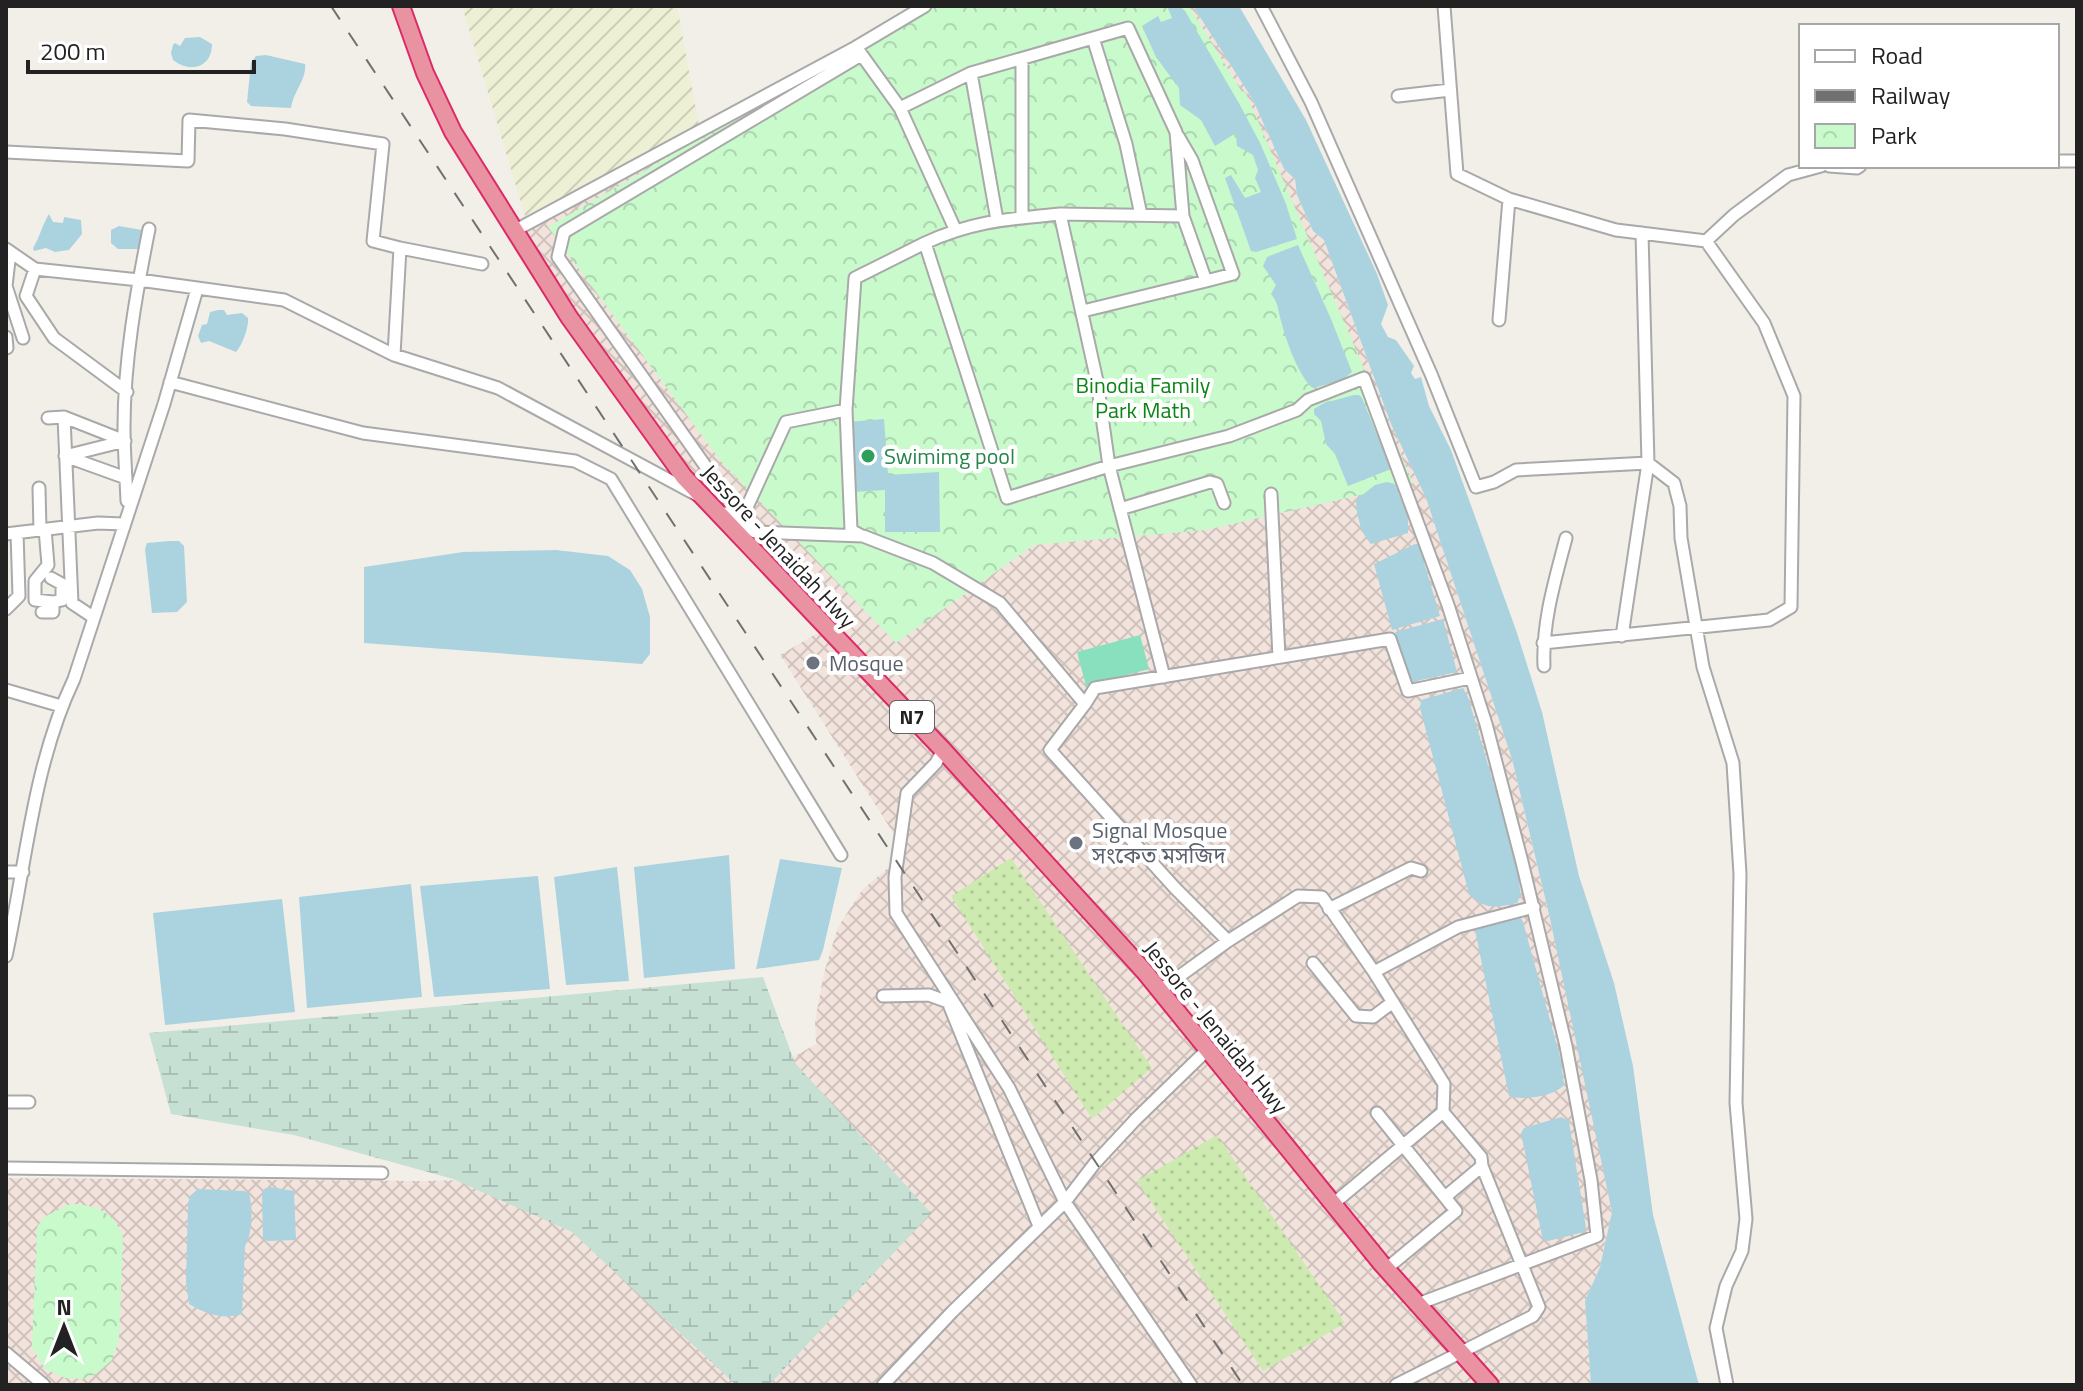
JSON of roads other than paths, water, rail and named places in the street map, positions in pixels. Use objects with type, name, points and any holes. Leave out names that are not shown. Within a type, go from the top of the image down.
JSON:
[{"type":"highway","name":"Jessore - Jenaidah Hwy","points":[[401,6],[432,90],[453,132],[569,317],[684,477],[943,750],[1159,991],[1386,1269],[1490,1385]]},
{"type":"street","points":[[846,410],[786,422],[742,518],[558,257],[564,232],[858,51],[925,6]]},
{"type":"street","points":[[1261,6],[1311,102],[1431,374],[1476,487],[1494,482],[1516,470],[1648,463],[1674,483],[1703,667],[1733,763],[1740,874],[1736,1103],[1746,1219],[1742,1251],[1726,1286],[1716,1328],[1727,1385]]},
{"type":"street","points":[[1444,6],[1457,174],[1509,199],[1616,230],[1706,241],[1764,323],[1794,396],[1791,607],[1769,620],[1543,643]]},
{"type":"street","points":[[900,108],[971,73],[1128,28],[1192,160],[1233,274],[1083,311]]},
{"type":"street","points":[[1093,38],[1126,144],[1141,215]]},
{"type":"street","points":[[514,231],[858,51]]},
{"type":"street","points":[[858,51],[900,108],[955,229]]},
{"type":"street","points":[[1022,59],[1022,218]]},
{"type":"street","points":[[971,73],[997,220]]},
{"type":"street","points":[[1398,96],[1450,90]]},
{"type":"street","points":[[6,152],[188,161],[189,120],[285,129],[383,144],[373,241],[482,264]]},
{"type":"street","points":[[1176,132],[1183,216],[1206,281]]},
{"type":"street","points":[[1706,241],[1734,215],[1788,175],[1814,168]]},
{"type":"street","points":[[1499,320],[1509,199]]},
{"type":"street","points":[[1085,704],[1000,603],[933,563],[851,530],[846,410],[855,278],[955,229],[997,220],[1060,214],[1183,216]]},
{"type":"street","points":[[1060,214],[1097,381],[1109,466],[1164,677]]},
{"type":"street","points":[[127,510],[127,392],[139,280],[149,229]]},
{"type":"street","points":[[1622,636],[1648,463],[1642,233]]},
{"type":"street","points":[[925,243],[1007,498],[1109,466],[1229,436],[1297,410],[1308,400],[1364,378],[1448,605],[1486,724],[1534,907],[1566,1046],[1591,1180],[1597,1236],[1418,1304]]},
{"type":"street","points":[[394,355],[400,248]]},
{"type":"street","points":[[8,250],[35,269],[284,300],[394,355],[498,388],[700,497],[755,532],[863,536]]},
{"type":"street","points":[[8,250],[6,286],[23,338]]},
{"type":"street","points":[[35,269],[22,301],[54,338],[127,392]]},
{"type":"street","points":[[6,956],[32,815],[61,706],[74,679],[197,289]]},
{"type":"street","points":[[170,382],[363,433],[575,461],[611,479],[841,855]]},
{"type":"street","points":[[48,418],[64,417],[125,441]]},
{"type":"street","points":[[64,417],[72,603],[93,617]]},
{"type":"street","points":[[65,456],[125,441]]},
{"type":"street","points":[[65,456],[126,478]]},
{"type":"street","points":[[1120,509],[1210,482],[1217,484],[1224,503]]},
{"type":"street","points":[[35,600],[35,581],[48,565],[39,488]]},
{"type":"street","points":[[1271,494],[1279,657]]},
{"type":"street","points":[[6,609],[19,596],[12,534],[123,524]]},
{"type":"street","points":[[1544,666],[1543,643],[1566,538]]},
{"type":"street","points":[[17,600],[62,600],[62,584],[51,578]]},
{"type":"street","points":[[42,612],[53,612],[53,602]]},
{"type":"street","points":[[1228,941],[1175,888],[1050,750],[1095,688],[1390,639],[1408,691],[1470,678]]},
{"type":"street","points":[[6,690],[61,706]]},
{"type":"street","points":[[943,750],[936,763],[907,793],[895,877],[896,913],[1009,1088],[1065,1202],[1191,1385]]},
{"type":"street","points":[[1329,909],[1411,868],[1421,871]]},
{"type":"street","points":[[6,872],[23,872]]},
{"type":"street","points":[[1159,991],[1298,896],[1322,897],[1374,972],[1444,1084],[1443,1112],[1481,1157],[1539,1307],[1533,1316],[1396,1385]]},
{"type":"street","points":[[1374,972],[1458,927],[1534,907]]},
{"type":"street","points":[[1313,963],[1356,1016],[1373,1017],[1393,1002]]},
{"type":"street","points":[[883,996],[929,995],[948,1002],[1039,1226]]},
{"type":"street","points":[[883,1385],[952,1312],[1065,1202],[1095,1163],[1136,1119],[1206,1051]]},
{"type":"street","points":[[6,1102],[29,1102]]},
{"type":"street","points":[[1333,1204],[1443,1112]]},
{"type":"street","points":[[1377,1113],[1456,1211],[1386,1269]]},
{"type":"street","points":[[1445,1197],[1482,1166]]},
{"type":"street","points":[[6,1168],[382,1173]]},
{"type":"street","points":[[6,1353],[44,1385]]},
{"type":"water","points":[[1167,6],[1180,6],[1185,11],[1240,105],[1261,145],[1297,239],[1251,251],[1225,178],[1231,175],[1245,198],[1261,192],[1255,178],[1258,170],[1253,155],[1237,146],[1236,133],[1215,146],[1201,120],[1180,105],[1179,88],[1156,57],[1142,26],[1158,16],[1161,22],[1172,18]]},
{"type":"water","points":[[1193,6],[1239,6],[1306,120],[1377,274],[1388,305],[1381,324],[1388,337],[1396,340],[1414,366],[1411,373],[1415,379],[1421,377],[1429,406],[1451,450],[1542,712],[1579,876],[1614,983],[1633,1066],[1653,1215],[1699,1385],[1591,1385],[1585,1301],[1600,1267],[1612,1212],[1550,919],[1512,759],[1426,498],[1391,424],[1324,240],[1313,231],[1297,195],[1295,179],[1284,169],[1253,100]]},
{"type":"water","points":[[200,37],[212,44],[204,63],[187,67],[173,60],[171,53],[175,43],[180,46],[185,38]]},
{"type":"water","points":[[266,55],[305,64],[291,108],[251,106],[247,102],[251,63],[256,56]]},
{"type":"water","points":[[49,214],[53,222],[63,223],[64,217],[81,220],[82,234],[69,250],[55,252],[46,248],[34,251]]},
{"type":"water","points":[[119,226],[142,230],[142,249],[118,249],[111,243],[111,230]]},
{"type":"water","points":[[1298,245],[1352,372],[1342,380],[1313,388],[1303,377],[1290,349],[1271,294],[1276,285],[1263,266],[1267,257]]},
{"type":"water","points":[[224,310],[227,315],[242,313],[248,318],[245,336],[236,352],[209,341],[201,343],[198,336],[202,325],[207,324],[210,312]]},
{"type":"water","points":[[1354,395],[1362,398],[1391,469],[1348,486],[1335,454],[1326,444],[1321,421],[1314,414],[1314,409]]},
{"type":"water","points":[[884,419],[888,475],[939,472],[940,532],[885,532],[885,490],[852,492],[848,422]]},
{"type":"water","points":[[1395,484],[1408,518],[1408,533],[1371,544],[1360,524],[1356,500],[1375,485]]},
{"type":"water","points":[[179,541],[184,546],[187,602],[177,612],[152,613],[145,549],[147,543]]},
{"type":"water","points":[[1419,544],[1440,616],[1392,630],[1374,564]]},
{"type":"water","points":[[556,550],[608,556],[630,570],[642,589],[650,617],[650,654],[642,664],[364,643],[364,567],[463,552]]},
{"type":"water","points":[[1443,619],[1457,672],[1412,682],[1395,632]]},
{"type":"water","points":[[1463,688],[1515,856],[1521,895],[1517,903],[1491,906],[1480,903],[1469,894],[1420,708],[1421,700]]},
{"type":"water","points":[[729,855],[735,969],[644,978],[634,867]]},
{"type":"water","points":[[780,859],[842,868],[819,960],[756,969]]},
{"type":"water","points":[[617,867],[629,981],[566,985],[554,877]]},
{"type":"water","points":[[538,876],[550,989],[434,997],[420,886]]},
{"type":"water","points":[[411,884],[422,997],[307,1008],[299,897]]},
{"type":"water","points":[[282,899],[295,1012],[165,1025],[153,913]]},
{"type":"water","points":[[1513,917],[1521,918],[1523,922],[1561,1060],[1564,1085],[1546,1095],[1530,1098],[1509,1096],[1475,930]]},
{"type":"water","points":[[1561,1117],[1569,1121],[1586,1228],[1584,1232],[1548,1241],[1543,1240],[1542,1236],[1521,1133],[1524,1128]]},
{"type":"water","points":[[270,1187],[294,1191],[296,1240],[263,1239],[262,1193]]},
{"type":"water","points":[[198,1189],[249,1193],[252,1220],[245,1246],[242,1314],[215,1315],[189,1304],[186,1282],[188,1205],[190,1196]]},
{"type":"railway","points":[[331,6],[1243,1385]]},
{"type":"place","name":"Swimimg pool","points":[[868,456]]},
{"type":"place","name":"Mosque","points":[[813,663]]},
{"type":"place","name":"Signal Mosque সংকেত মসজিদ","points":[[1076,843]]},
{"type":"park label","name":"Binodia Family Park Math","points":[[1143,398]]}]
